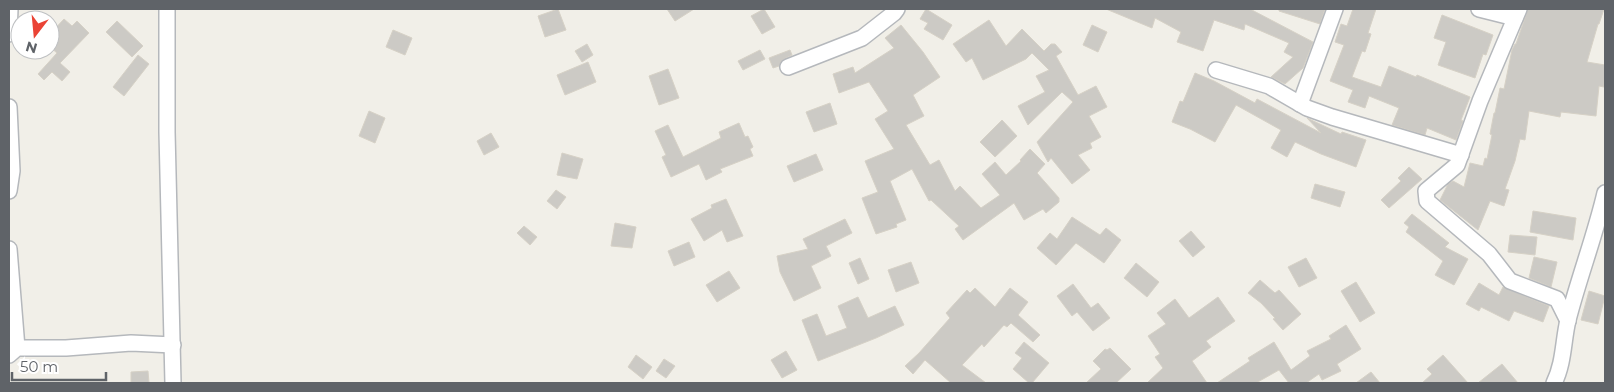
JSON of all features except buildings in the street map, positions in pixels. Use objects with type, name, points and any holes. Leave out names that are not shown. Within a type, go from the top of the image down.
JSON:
[{"type":"street","points":[[9,34],[10,9]]},
{"type":"street","points":[[167,9],[167,132],[173,383]]},
{"type":"street","points":[[788,67],[862,38],[897,9]]},
{"type":"street","points":[[1300,104],[1335,9]]},
{"type":"street","points":[[1479,9],[1517,13],[1480,101],[1476,117],[1457,165],[1426,191],[1427,201],[1489,254],[1510,281],[1557,298],[1568,321]]},
{"type":"street","points":[[1216,70],[1268,86],[1307,108],[1340,120],[1461,154]]},
{"type":"street","points":[[9,107],[12,171],[9,192]]},
{"type":"street","points":[[1554,383],[1561,362],[1568,321],[1605,194]]},
{"type":"street","points":[[9,249],[13,352],[131,343],[172,345]]}]
